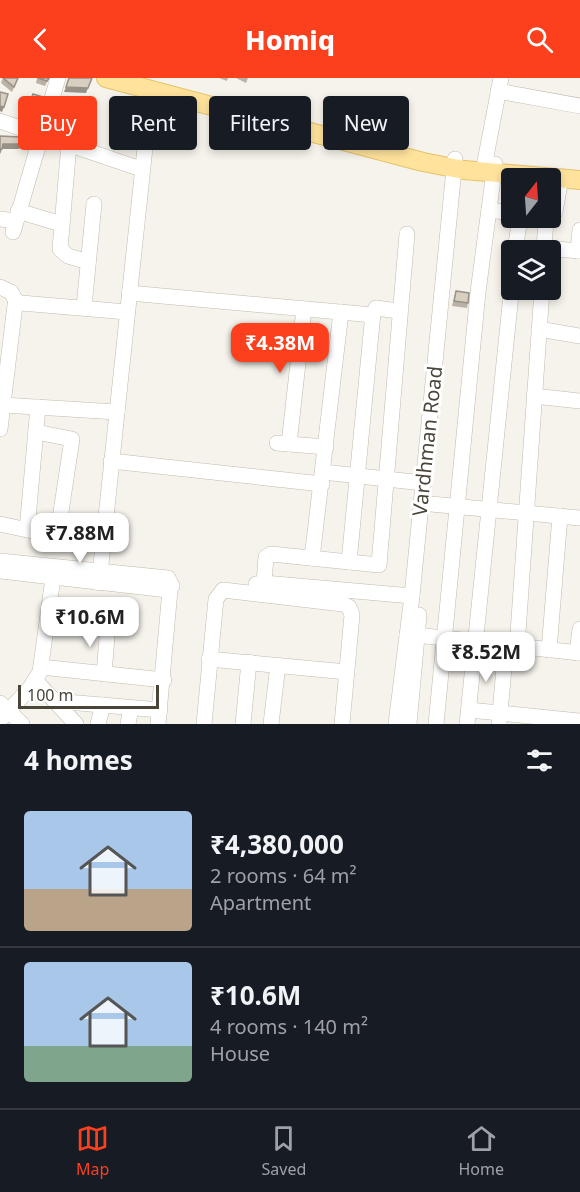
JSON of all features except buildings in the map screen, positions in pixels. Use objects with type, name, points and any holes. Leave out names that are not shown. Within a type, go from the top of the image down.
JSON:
[{"type":"main road","points":[[106,78],[145,84],[459,164],[501,170]]},
{"type":"main road","points":[[489,168],[580,171]]},
{"type":"main road","points":[[561,178],[580,180]]},
{"type":"street","points":[[53,96],[58,78]]},
{"type":"street","points":[[100,577],[141,169],[145,84]]},
{"type":"street","points":[[436,724],[456,505],[478,292],[489,210],[489,168],[500,84],[580,106]]},
{"type":"street","points":[[0,121],[18,127]]},
{"type":"street","points":[[37,150],[12,221],[61,225]]},
{"type":"street","points":[[68,150],[61,225],[61,252],[88,262]]},
{"type":"street","points":[[86,150],[141,169]]},
{"type":"street","name":"Vardhman Road","points":[[409,724],[412,596],[459,164]]},
{"type":"street","name":"Vardhman Road","points":[[396,724],[412,635],[430,504],[459,164]]},
{"type":"street","points":[[84,307],[94,204]]},
{"type":"street","points":[[489,210],[501,212]]},
{"type":"street","points":[[561,250],[579,251],[580,230]]},
{"type":"street","points":[[376,592],[406,234]]},
{"type":"street","points":[[0,287],[11,292],[17,303]]},
{"type":"street","points":[[129,293],[373,315]]},
{"type":"street","points":[[510,300],[468,717],[580,721]]},
{"type":"street","points":[[500,718],[528,512],[541,300]]},
{"type":"street","points":[[17,303],[127,312]]},
{"type":"street","points":[[0,429],[6,319],[17,303]]},
{"type":"street","points":[[349,562],[373,315],[376,308],[399,311]]},
{"type":"street","points":[[304,309],[283,443],[326,447]]},
{"type":"street","points":[[312,558],[341,312]]},
{"type":"street","points":[[539,329],[580,336]]},
{"type":"street","points":[[534,396],[580,401]]},
{"type":"street","points":[[3,405],[117,412]]},
{"type":"street","points":[[27,530],[38,407]]},
{"type":"street","points":[[0,524],[51,532],[57,528],[73,441],[67,436],[36,432]]},
{"type":"street","points":[[111,461],[322,478],[357,477],[423,483]]},
{"type":"street","points":[[430,504],[580,518]]},
{"type":"street","points":[[549,650],[560,516]]},
{"type":"street","points":[[264,583],[269,554],[379,565]]},
{"type":"street","points":[[0,572],[100,577],[170,590],[159,717],[131,708],[55,701]]},
{"type":"street","points":[[22,724],[3,711],[38,674],[54,573]]},
{"type":"street","points":[[239,592],[264,583],[412,596]]},
{"type":"street","points":[[204,724],[217,595],[223,590],[344,604],[349,607],[352,615],[342,724]]},
{"type":"street","points":[[104,674],[108,624]]},
{"type":"street","points":[[412,635],[579,653],[580,629]]},
{"type":"street","points":[[209,659],[347,672]]},
{"type":"street","points":[[243,724],[249,662]]},
{"type":"street","points":[[271,724],[278,665]]},
{"type":"street","points":[[38,674],[104,674],[164,680]]},
{"type":"street","points":[[38,674],[55,701],[76,724]]},
{"type":"street","points":[[98,724],[104,705]]},
{"type":"street","points":[[128,724],[131,708]]}]
